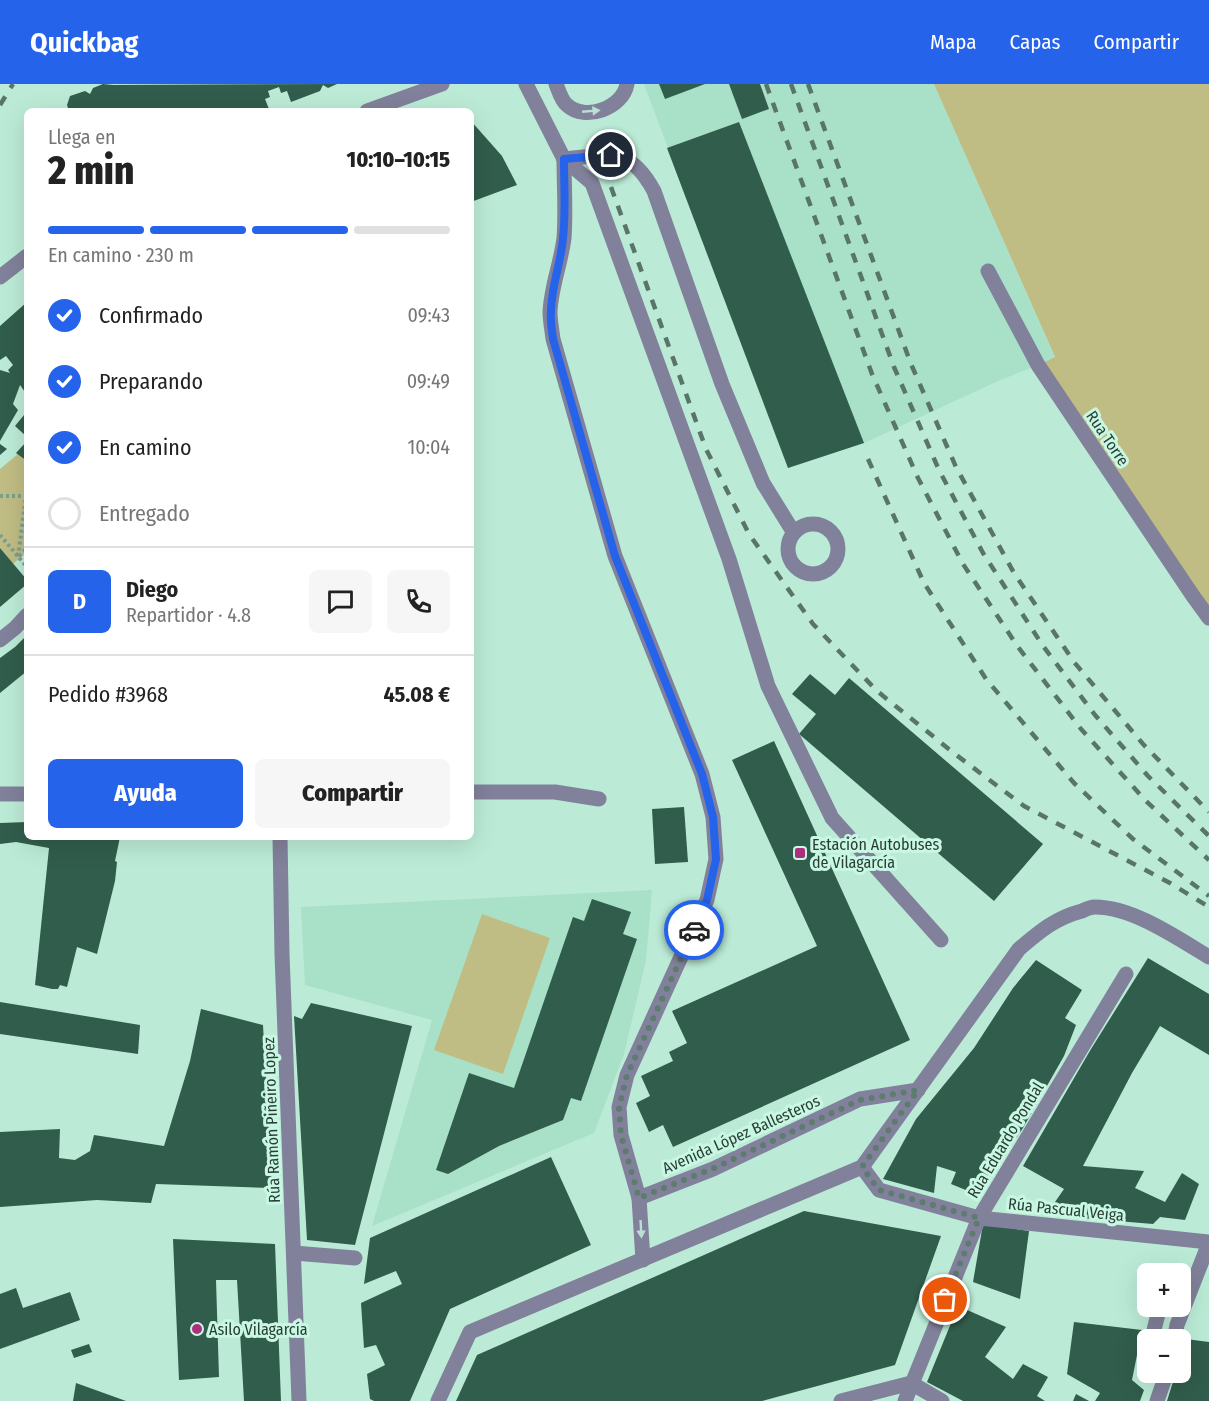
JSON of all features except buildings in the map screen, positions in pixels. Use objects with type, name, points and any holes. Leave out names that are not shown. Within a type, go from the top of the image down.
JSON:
[{"type":"street","points":[[375,108],[442,84]]},
{"type":"street","points":[[526,84],[564,159],[592,183],[729,559],[768,686],[832,818],[941,940]]},
{"type":"street","points":[[556,84],[566,105],[577,111],[588,113],[606,109],[619,100],[627,84]]},
{"type":"street","points":[[564,159],[611,155],[625,158],[637,165],[646,177],[654,191],[722,384],[763,483],[794,533]]},
{"type":"street","points":[[564,159],[566,218],[550,312],[553,339],[615,556],[702,774],[713,817],[716,859],[707,900],[627,1075],[619,1107],[621,1135],[639,1198],[642,1260]]},
{"type":"street","points":[[0,278],[24,258]]},
{"type":"street","name":"Rua Torre","points":[[988,271],[1038,365],[1192,597],[1209,618]]},
{"type":"street","points":[[0,640],[24,618]]},
{"type":"street","points":[[474,792],[555,792],[599,799]]},
{"type":"street","points":[[0,794],[24,794]]},
{"type":"street","name":"Rúa Ramón Piñeiro Lopez","points":[[280,840],[282,954],[299,1401]]},
{"type":"street","points":[[438,1401],[470,1332],[862,1167],[1019,949],[1044,927],[1070,914],[1094,907],[1125,912],[1165,930],[1209,957]]},
{"type":"street","name":"Rúa Eduardo Pondal","points":[[905,1401],[979,1218],[1126,974]]},
{"type":"street","name":"Avenida López Ballesteros","points":[[639,1198],[712,1169],[860,1100],[918,1090]]},
{"type":"street","name":"Rúa Pascual Veiga","points":[[862,1167],[879,1190],[979,1218],[1209,1242]]},
{"type":"street","points":[[1175,1329],[1209,1242]]},
{"type":"street","points":[[294,1253],[355,1258]]},
{"type":"street","points":[[841,1401],[911,1383],[942,1401]]},
{"type":"street","points":[[1157,1401],[1163,1383]]},
{"type":"path","points":[[0,496],[24,496]]},
{"type":"path","points":[[18,557],[24,511]]},
{"type":"path","points":[[0,535],[24,564]]},
{"type":"path","points":[[18,557],[24,551]]},
{"type":"shaded area","points":[[644,84],[934,84],[1055,358],[996,382],[864,443],[788,468]]},
{"type":"shaded area","points":[[934,84],[1209,84],[1209,618],[1038,365],[1055,357]]},
{"type":"shaded area","points":[[18,454],[24,459],[24,555],[13,564],[0,548],[0,469]]},
{"type":"shaded area","points":[[652,890],[646,960],[624,1054],[594,1133],[372,1226],[432,1020],[305,985],[301,907]]},
{"type":"shaded area","points":[[482,914],[550,938],[503,1074],[434,1050]]},
{"type":"railway","points":[[0,105],[13,84]]},
{"type":"railway","points":[[766,84],[872,374],[918,478],[963,564],[1018,647],[1081,729],[1146,801],[1209,860]]},
{"type":"railway","points":[[791,84],[894,367],[939,470],[983,553],[1043,646],[1095,715],[1148,776],[1209,836]]},
{"type":"railway","points":[[808,84],[911,364],[956,467],[1014,573],[1074,662],[1143,744],[1209,812]]},
{"type":"railway","points":[[611,187],[706,449],[749,534],[813,624],[877,691],[1024,806],[1170,883],[1209,907]]},
{"type":"railway","points":[[868,459],[924,583],[986,679],[1074,783],[1133,839],[1209,896]]},
{"type":"way so far","points":[[694,930],[627,1075],[619,1107],[621,1135],[639,1198],[712,1169],[860,1100],[918,1090],[862,1167],[879,1190],[979,1218],[945,1300]]},
{"type":"place","name":"Estación Autobuses de Vilagarcía","points":[[800,853]]},
{"type":"place","name":"Asilo Vilagarcía","points":[[197,1329]]},
{"type":"route","points":[[611,155],[564,159],[566,218],[550,312],[553,339],[615,556],[702,774],[713,817],[716,859],[707,900],[694,930]]}]
